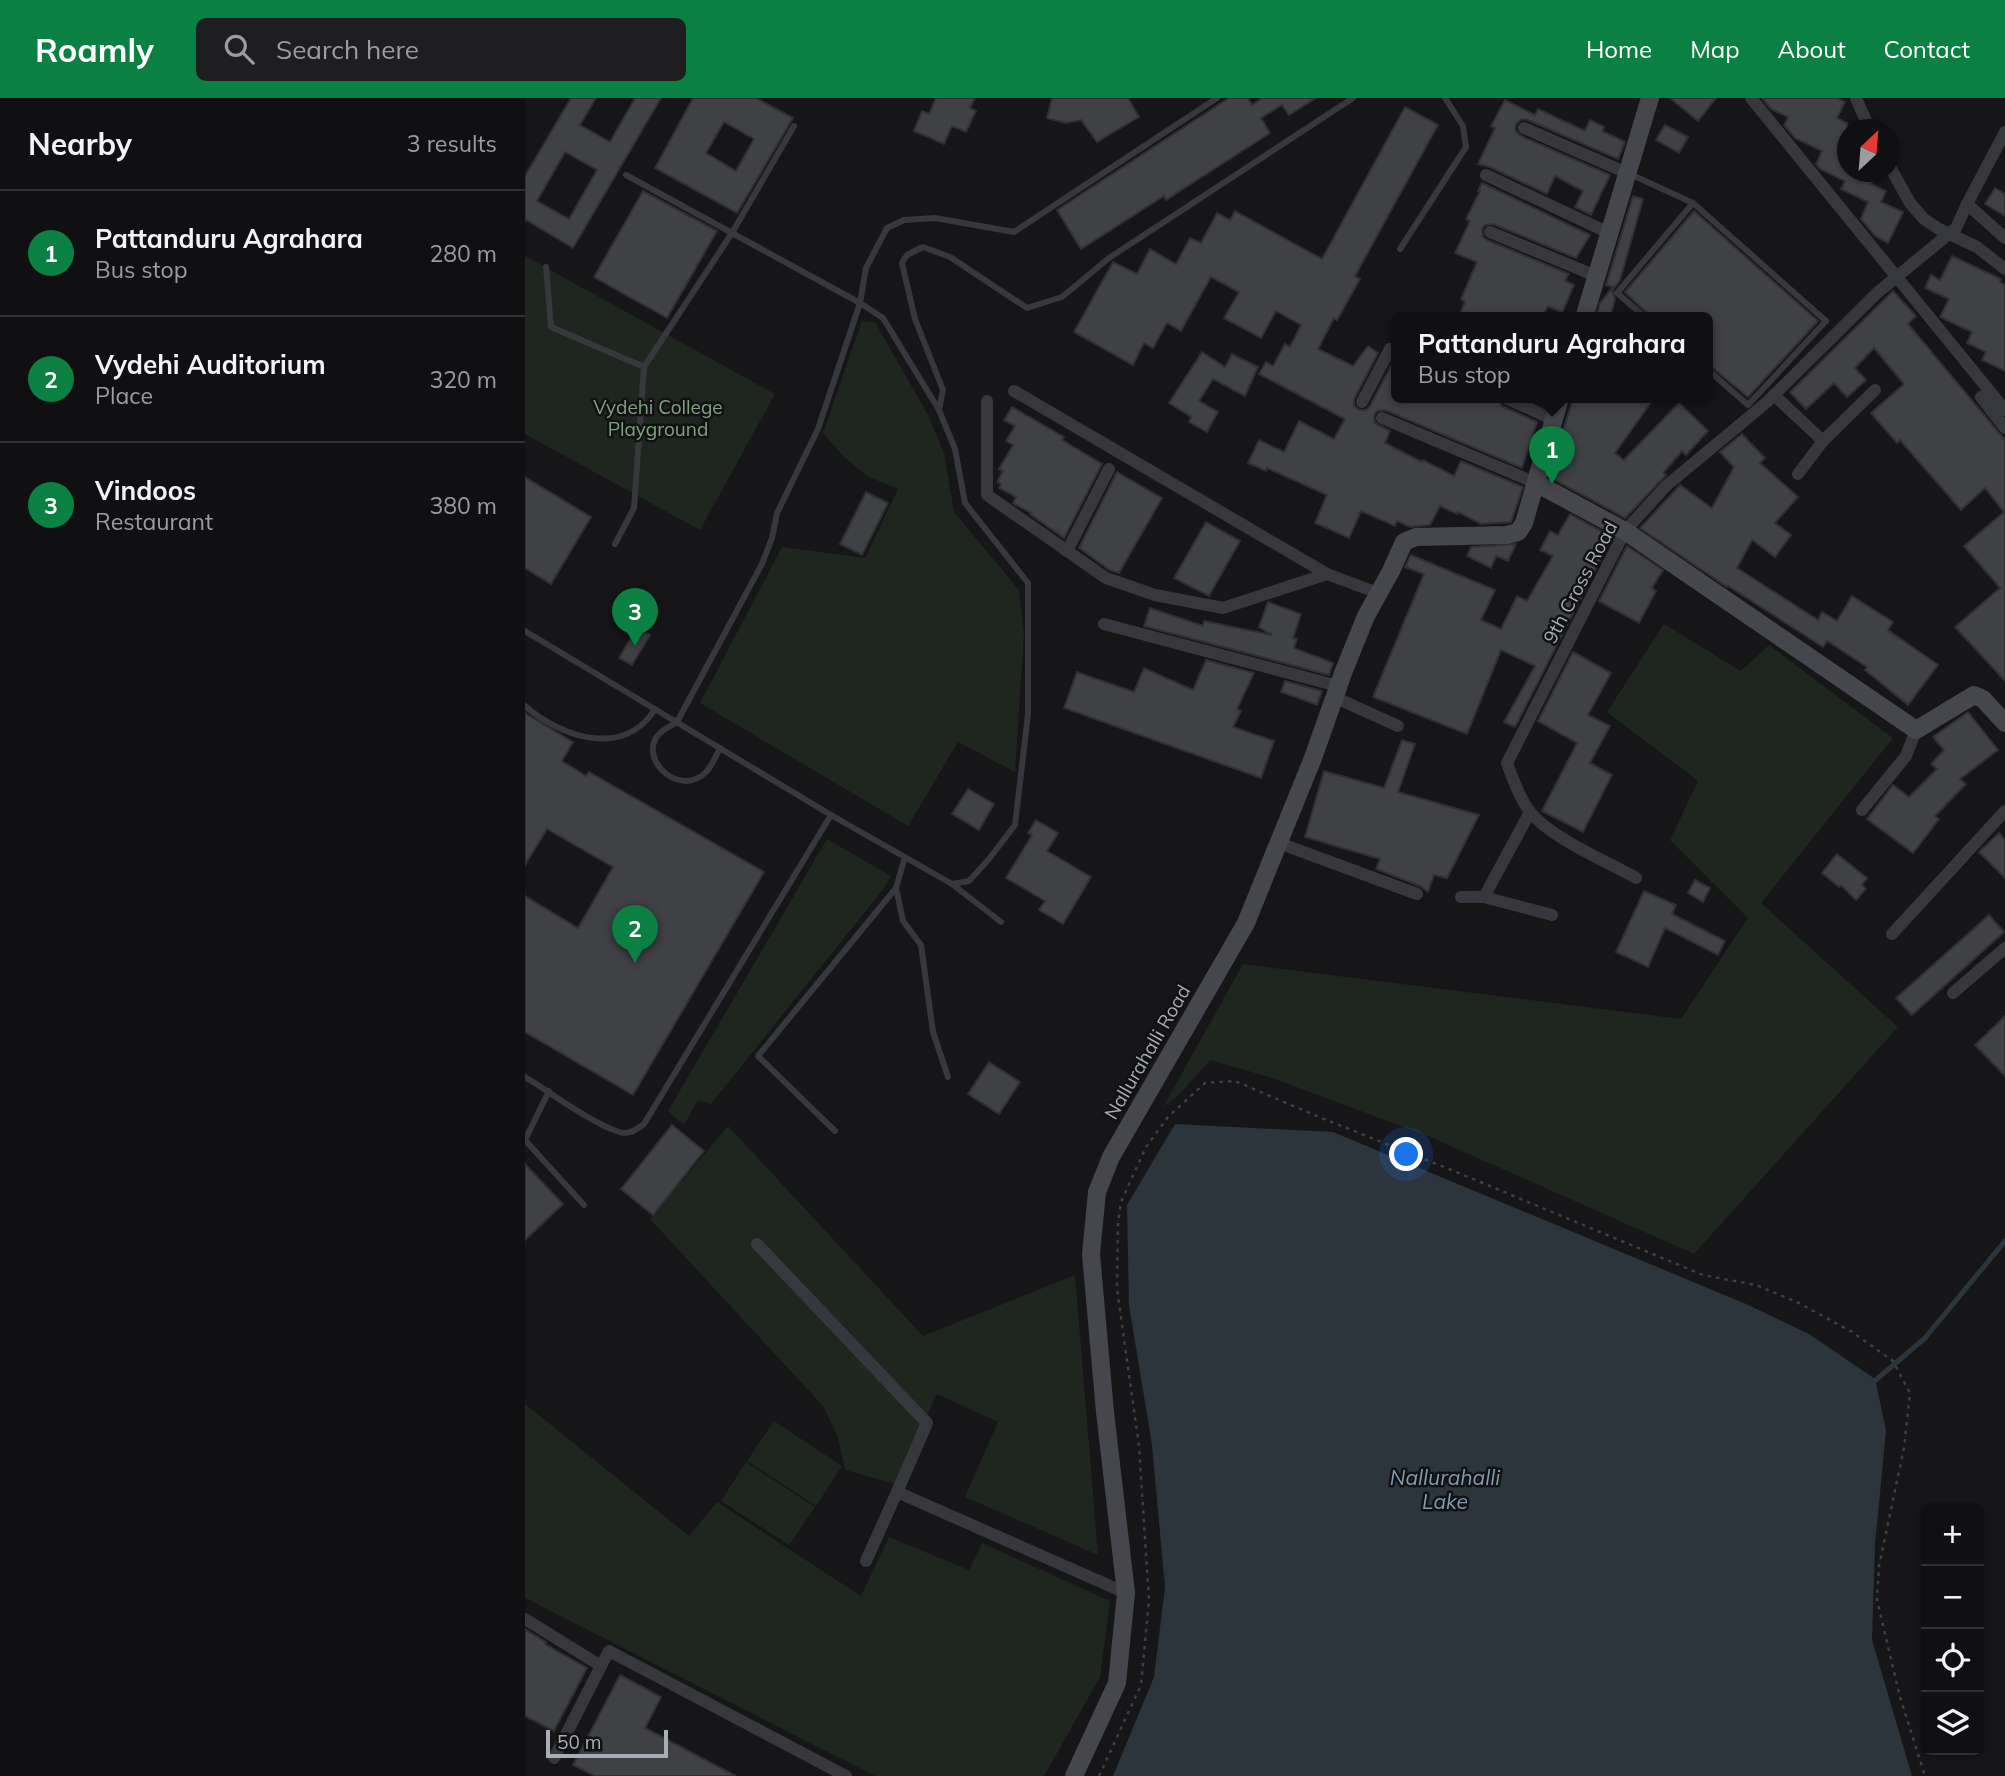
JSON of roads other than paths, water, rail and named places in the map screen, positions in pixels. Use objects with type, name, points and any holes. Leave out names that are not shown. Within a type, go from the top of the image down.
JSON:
[{"type":"street","points":[[1586,312],[1650,98]]},
{"type":"street","points":[[1751,98],[2005,410]]},
{"type":"street","points":[[1856,98],[1865,119]]},
{"type":"street","points":[[1524,128],[1626,173]]},
{"type":"street","name":"9th Cross Road","points":[[1636,878],[1548,829],[1530,812],[1513,781],[1507,763],[1625,531],[1666,486],[1774,395],[1877,293],[1956,228],[2005,132]]},
{"type":"street","points":[[1486,175],[1609,233]]},
{"type":"street","points":[[1898,182],[1910,203],[1924,219],[1977,247],[2005,269]]},
{"type":"street","points":[[1967,204],[2005,237]]},
{"type":"street","points":[[1490,232],[1596,276]]},
{"type":"street","points":[[1362,402],[1391,349]]},
{"type":"street","points":[[1798,474],[1823,441],[1875,390]]},
{"type":"street","points":[[1014,391],[1327,574],[1378,593]]},
{"type":"street","points":[[1774,395],[1823,441]]},
{"type":"street","points":[[1981,397],[2005,428]]},
{"type":"street","points":[[987,401],[987,495],[1106,578],[1155,595],[1223,608],[1327,574]]},
{"type":"street","points":[[1517,403],[1554,420]]},
{"type":"street","points":[[1536,483],[1559,403]]},
{"type":"street","points":[[1383,418],[1536,483],[1625,531],[1916,730]]},
{"type":"street","points":[[1067,551],[1109,469]]},
{"type":"street","name":"Nallurahalli Road","points":[[1074,1776],[1117,1683],[1126,1593],[1105,1412],[1091,1254],[1097,1192],[1111,1157],[1246,923],[1313,758],[1366,616],[1403,542],[1416,537],[1507,535],[1518,532],[1524,523],[1536,483]]},
{"type":"street","points":[[1104,624],[1336,691],[1398,726]]},
{"type":"street","points":[[1862,810],[1906,756],[1916,730],[1974,695],[1983,699],[2005,723]]},
{"type":"street","points":[[1892,934],[2005,811]]},
{"type":"street","points":[[1484,897],[1530,812]]},
{"type":"street","points":[[1279,842],[1417,894]]},
{"type":"street","points":[[1461,897],[1484,897],[1552,915]]},
{"type":"street","points":[[1953,993],[2005,948]]},
{"type":"street","points":[[757,1244],[927,1423],[866,1561]]},
{"type":"street","points":[[897,1492],[1126,1593]]},
{"type":"street","points":[[525,1619],[601,1666]]},
{"type":"street","points":[[554,1758],[608,1651],[846,1776]]},
{"type":"lane","points":[[720,748],[707,771],[698,778],[681,781],[665,774],[656,762],[653,750],[658,734],[677,722],[762,564],[772,538],[777,513],[818,429],[860,303],[866,268],[887,228],[904,219],[935,218],[1014,232],[1217,98]]},
{"type":"lane","points":[[939,410],[943,390],[915,319],[902,263],[907,255],[923,247],[950,257],[1027,308],[1062,297],[1109,258],[1353,98]]},
{"type":"lane","points":[[1400,249],[1466,147],[1463,126],[1445,98]]},
{"type":"lane","points":[[615,544],[634,508],[644,367],[732,233],[794,126]]},
{"type":"lane","points":[[1626,173],[1693,203],[1826,321],[1748,405],[1713,374]]},
{"type":"lane","points":[[626,175],[883,318],[939,410],[955,449],[965,503],[1028,583],[1028,714],[1015,825],[969,881],[952,884]]},
{"type":"lane","points":[[1639,312],[1617,293],[1693,203]]},
{"type":"lane","points":[[546,267],[551,327],[644,367]]},
{"type":"lane","points":[[525,631],[831,815],[952,884],[1001,922]]},
{"type":"lane","points":[[525,706],[556,728],[589,738],[615,737],[633,732],[646,723],[655,709]]},
{"type":"lane","points":[[525,1077],[621,1133],[633,1132],[644,1124],[831,815]]},
{"type":"lane","points":[[835,1131],[758,1056],[896,888],[905,857]]},
{"type":"lane","points":[[896,888],[903,921],[921,945],[933,1032],[948,1077]]},
{"type":"lane","points":[[549,1091],[525,1140],[584,1205]]},
{"type":"water","name":"Nallurahalli Lake","points":[[1175,1124],[1333,1132],[1746,1304],[1809,1334],[1875,1379],[1886,1430],[1875,1545],[1872,1640],[1912,1776],[1113,1776],[1154,1677],[1165,1587],[1152,1445],[1129,1305],[1127,1205]]},
{"type":"waterway","points":[[1871,1384],[1925,1338],[2005,1241]]},
{"type":"place","name":"Pattanduru Agrahara","points":[[1552,484]]},
{"type":"place","name":"Vindoos","points":[[635,646]]},
{"type":"place","name":"Vydehi Auditorium","points":[[635,963]]},
{"type":"park label","name":"Vydehi College Playground","points":[[658,418]]}]
